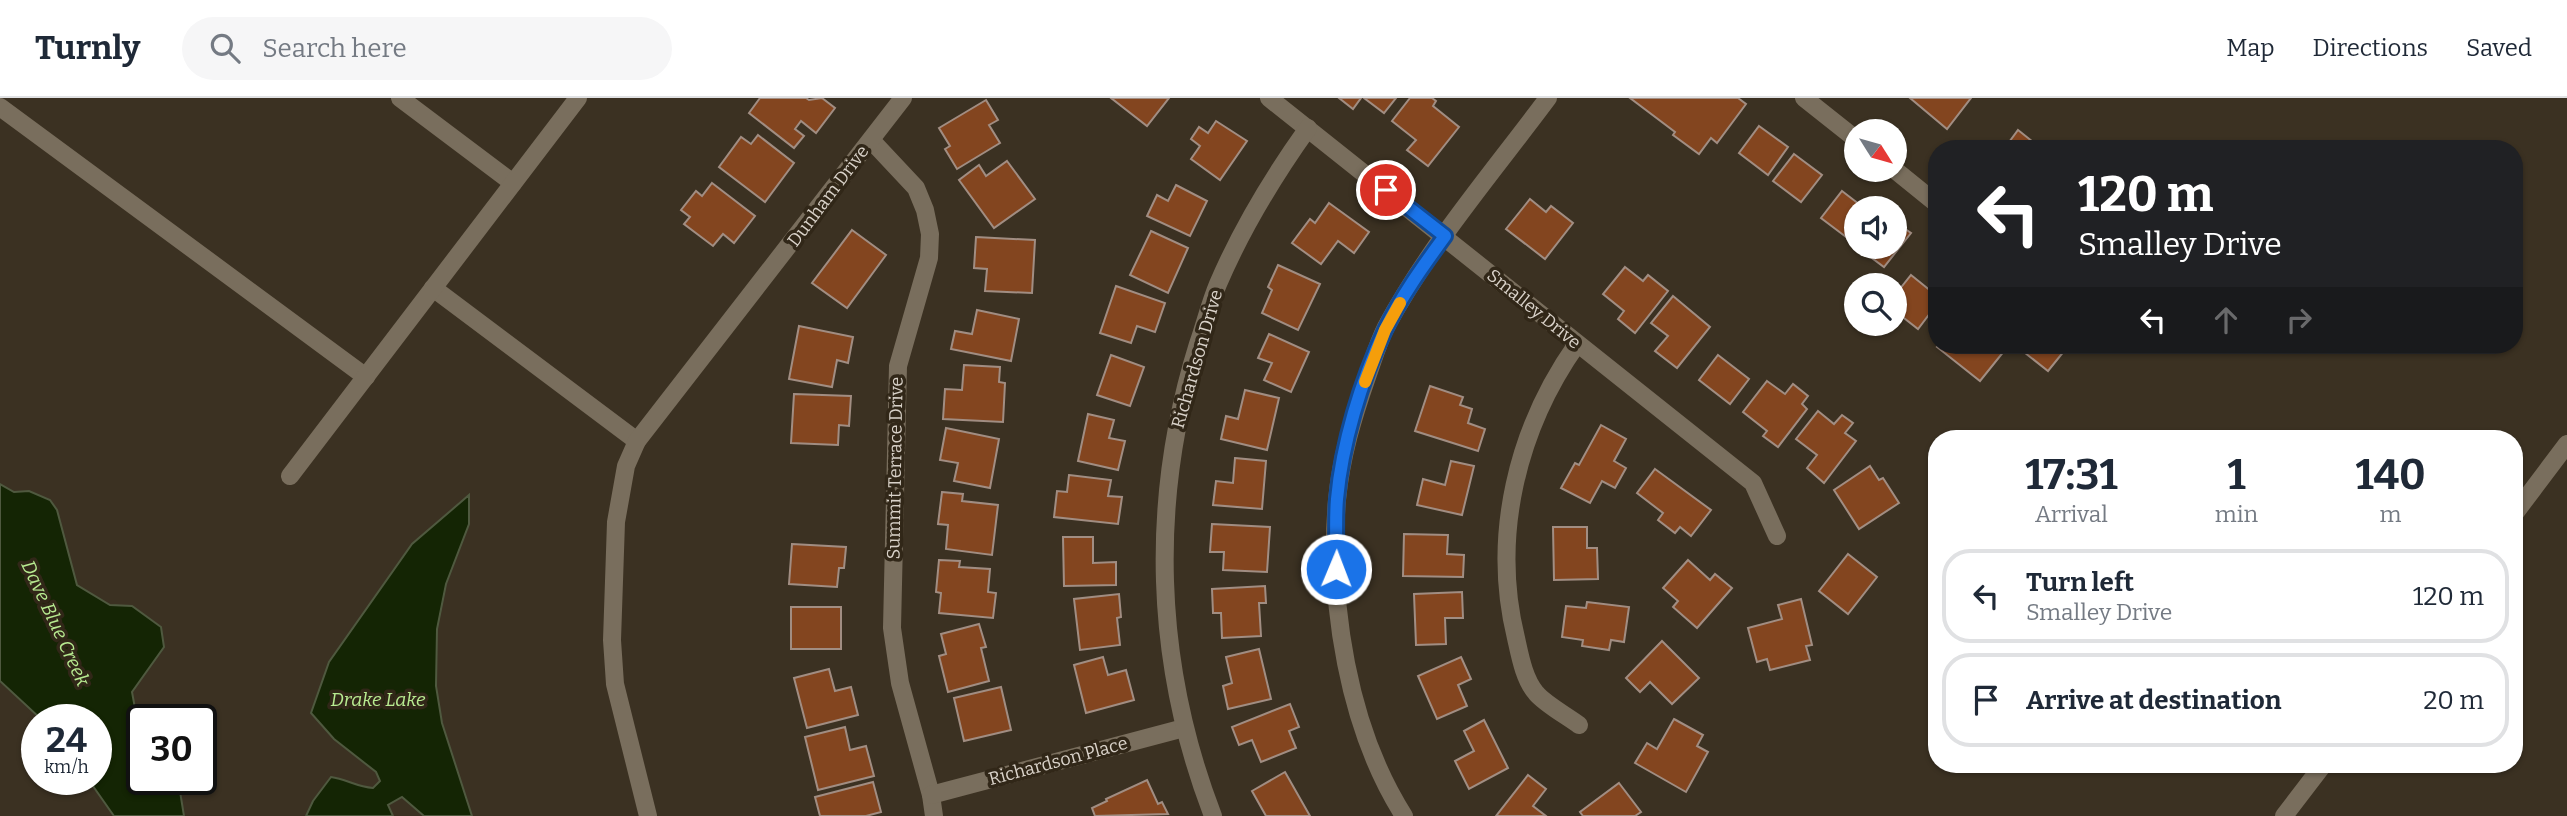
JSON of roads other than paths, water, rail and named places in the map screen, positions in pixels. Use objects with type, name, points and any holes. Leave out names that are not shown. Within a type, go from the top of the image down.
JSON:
[{"type":"street","points":[[400,98],[513,183]]},
{"type":"street","points":[[290,476],[578,98]]},
{"type":"street","name":"Dunham Drive","points":[[648,816],[615,684],[612,640],[616,522],[626,466],[637,440],[903,98]]},
{"type":"street","name":"Smalley Drive","points":[[1269,98],[1753,483],[1777,536]]},
{"type":"street","points":[[1404,816],[1379,770],[1351,686],[1338,608],[1337,501],[1342,467],[1354,410],[1380,342],[1407,292],[1445,236],[1548,98]]},
{"type":"street","points":[[1804,98],[1844,130]]},
{"type":"street","points":[[0,107],[366,377]]},
{"type":"street","name":"Richardson Drive","points":[[1213,816],[1184,728],[1174,681],[1164,591],[1167,486],[1180,412],[1217,287],[1261,198],[1307,128]]},
{"type":"street","name":"Summit Terrace Drive","points":[[871,140],[916,188],[925,210],[930,234],[929,258],[898,366],[892,628],[900,683],[931,795],[934,816]]},
{"type":"street","points":[[1908,181],[1928,197]]},
{"type":"street","points":[[433,288],[637,440]]},
{"type":"street","points":[[1577,344],[1539,407],[1523,447],[1511,501],[1507,579],[1512,622],[1523,665],[1536,693],[1579,725]]},
{"type":"street","points":[[2523,502],[2567,444]]},
{"type":"street","name":"Richardson Place","points":[[931,795],[1184,728]]},
{"type":"street","points":[[2284,816],[2317,773]]},
{"type":"water","name":"Dave Blue Creek","points":[[0,484],[14,492],[29,491],[50,500],[57,510],[77,585],[110,605],[132,606],[161,627],[164,647],[132,692],[134,704],[126,704],[126,795],[181,795],[184,816],[114,816],[99,795],[112,795],[112,704],[25,704],[0,681]]},
{"type":"water","name":"Drake Lake","points":[[469,495],[469,524],[446,584],[437,629],[436,686],[442,723],[472,816],[424,816],[402,797],[388,805],[393,816],[306,816],[313,801],[331,777],[373,788],[380,781],[376,772],[334,739],[311,713],[329,662],[412,544]]}]
